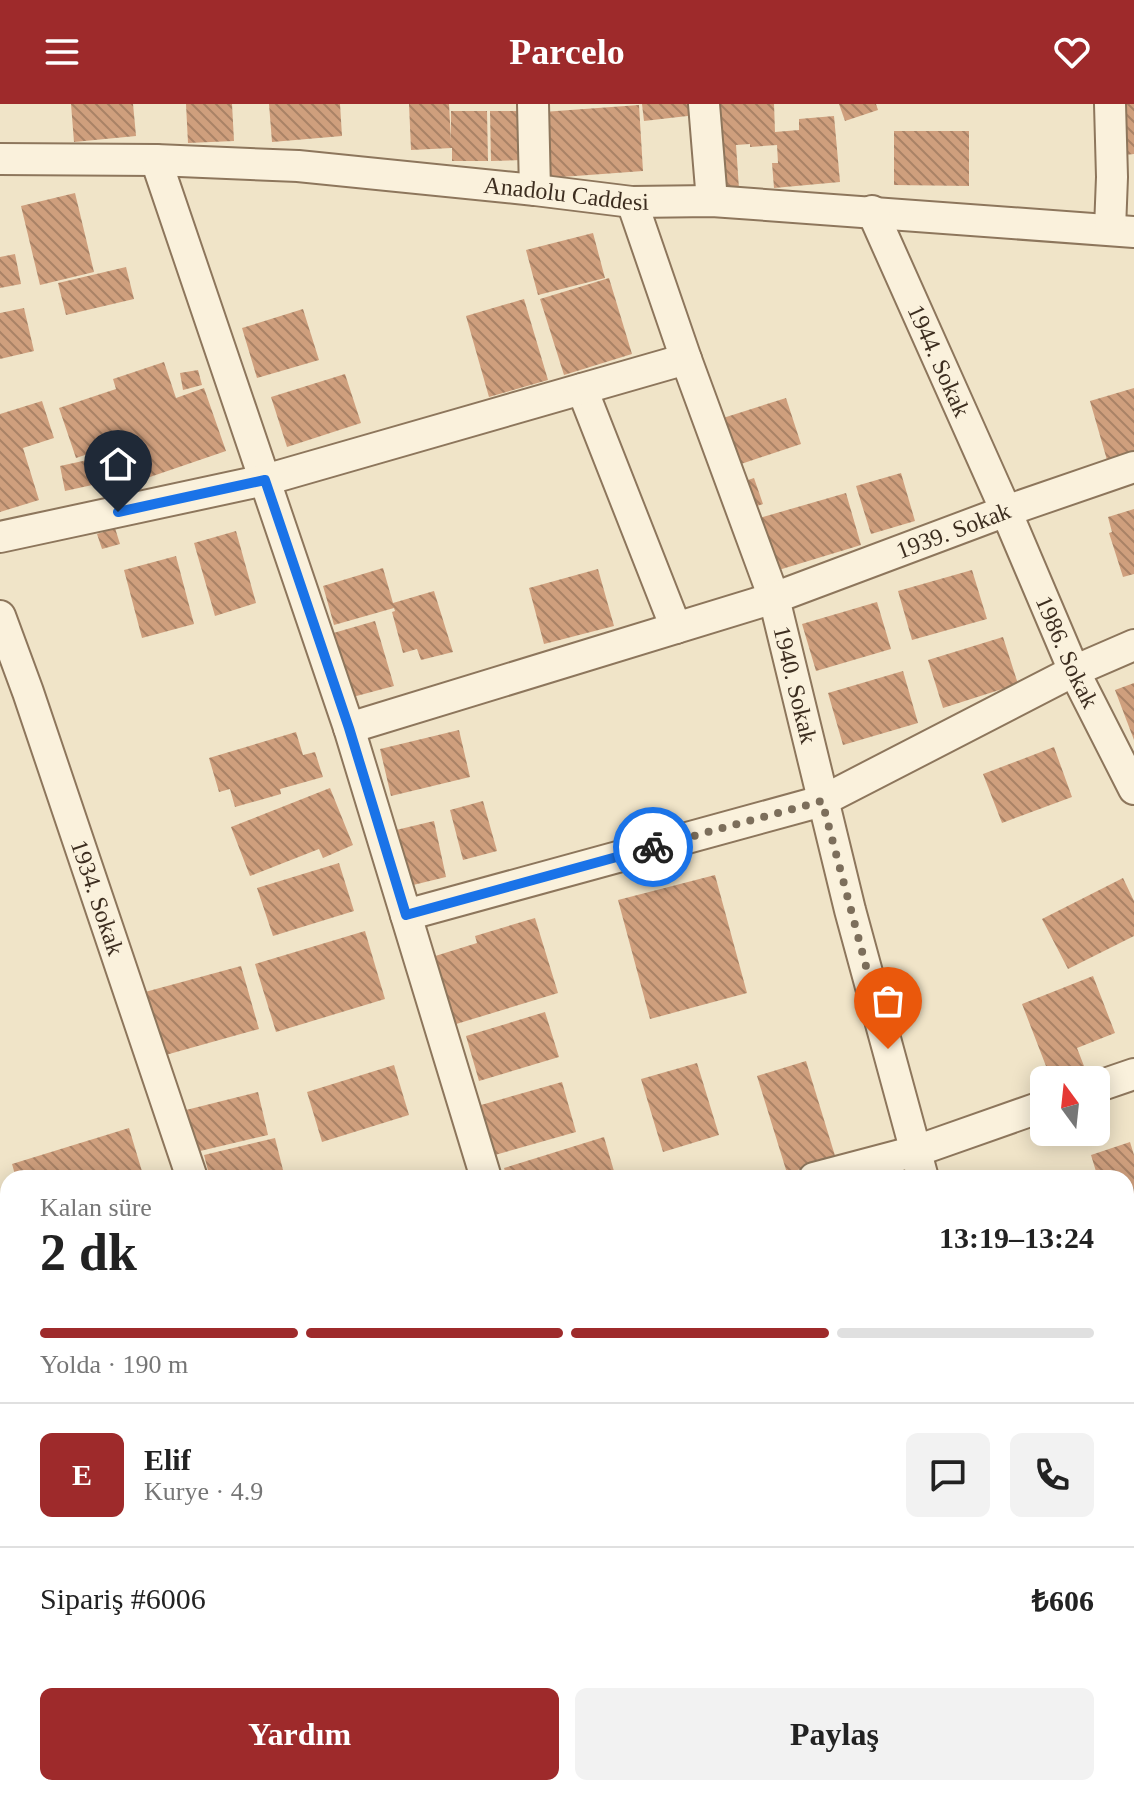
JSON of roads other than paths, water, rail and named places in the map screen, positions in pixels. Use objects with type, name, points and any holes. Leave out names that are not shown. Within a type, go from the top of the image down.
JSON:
[{"type":"street","points":[[533,104],[535,190]]},
{"type":"street","points":[[704,104],[712,201]]},
{"type":"street","points":[[1110,104],[1112,177],[1122,230]]},
{"type":"street","name":"Anadolu Caddesi","points":[[0,159],[156,160],[298,166],[632,202],[712,201],[1122,230]]},
{"type":"street","points":[[156,160],[349,728],[484,1170]]},
{"type":"street","name":"1940. Sokak","points":[[632,202],[774,598],[822,801],[919,1165]]},
{"type":"street","name":"1944. Sokak","points":[[872,211],[1006,511]]},
{"type":"street","points":[[0,537],[265,480],[686,359]]},
{"type":"street","points":[[582,389],[676,628]]},
{"type":"street","name":"1939. Sokak","points":[[349,728],[774,598],[1006,511],[1134,467]]},
{"type":"street","name":"1986. Sokak","points":[[1006,511],[1074,671],[1134,789]]},
{"type":"street","name":"1934. Sokak","points":[[0,616],[189,1170]]},
{"type":"street","points":[[406,915],[822,801],[1074,671],[1134,645]]},
{"type":"street","points":[[1110,1082],[1134,1074]]},
{"type":"street","points":[[879,1170],[919,1165],[1030,1113]]}]
